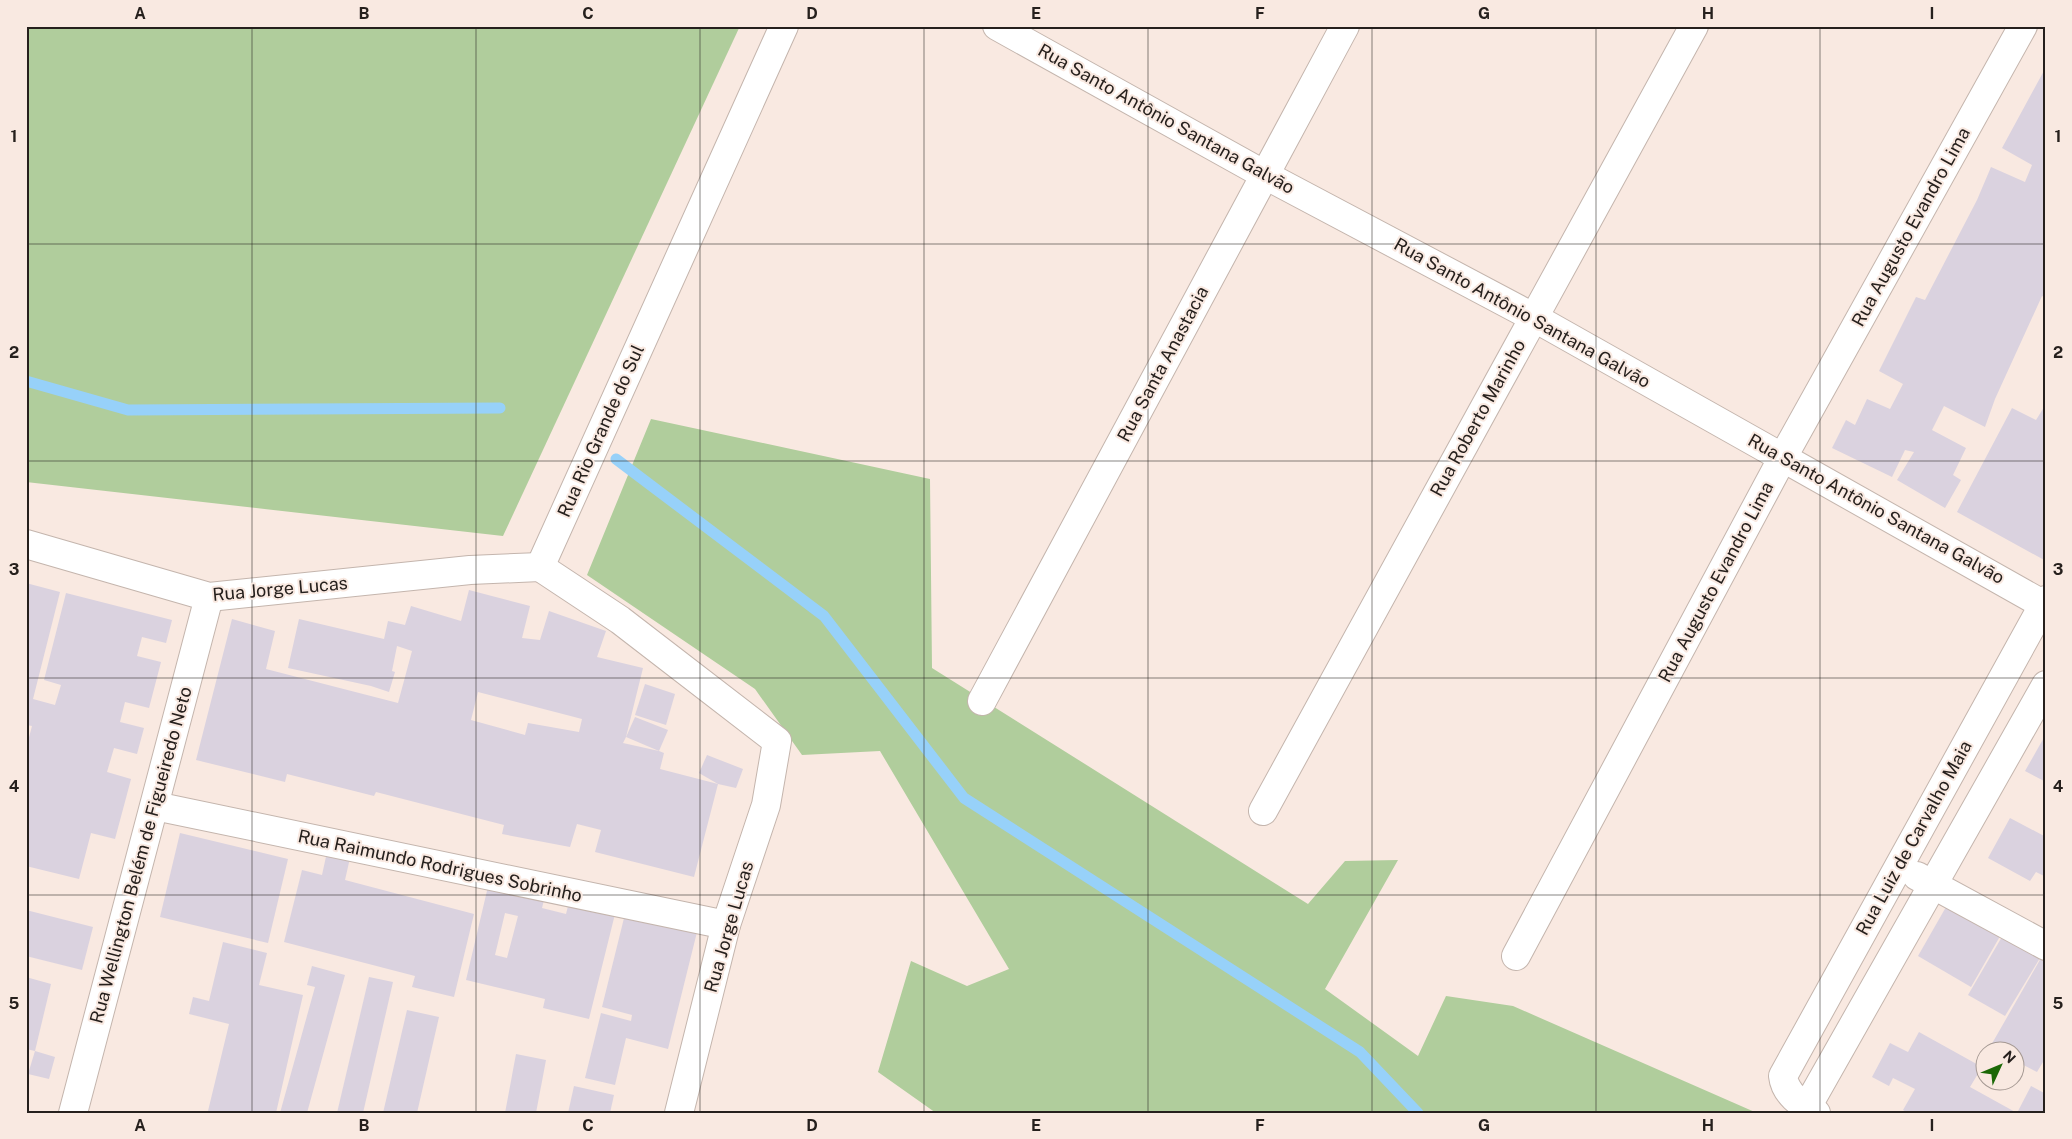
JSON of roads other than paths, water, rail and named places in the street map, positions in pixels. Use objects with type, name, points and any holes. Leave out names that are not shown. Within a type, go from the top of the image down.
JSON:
[{"type":"street","name":"Rua Rio Grande do Sul","points":[[540,566],[784,26]]},
{"type":"street","name":"Rua Santo Antônio Santana Galvão","points":[[997,26],[1265,175],[1533,317],[2045,603]]},
{"type":"street","name":"Rua Santa Anastacia","points":[[982,701],[1345,26]]},
{"type":"street","name":"Rua Roberto Marinho","points":[[1263,811],[1694,26]]},
{"type":"street","name":"Rua Augusto Evandro Lima","points":[[1516,956],[1783,457],[2023,26]]},
{"type":"street","name":"Rua Jorge Lucas","points":[[26,544],[209,597],[470,570],[540,566],[620,620],[777,741],[766,805],[726,925],[679,1113]]},
{"type":"street","name":"Rua Wellington Belém de Figueiredo Neto","points":[[73,1113],[209,597]]},
{"type":"street","name":"Rua Luiz de Carvalho Maia","points":[[1811,1110],[1787,1089],[1783,1076],[2045,603]]},
{"type":"street","points":[[1811,1110],[1933,884],[2046,685]]},
{"type":"street","name":"Rua Raimundo Rodrigues Sobrinho","points":[[155,806],[726,925]]},
{"type":"street","points":[[1899,866],[2046,946]]},
{"type":"waterway","points":[[26,381],[128,410],[500,408]]},
{"type":"waterway","points":[[616,459],[824,616],[964,798],[1360,1052],[1418,1113]]}]
